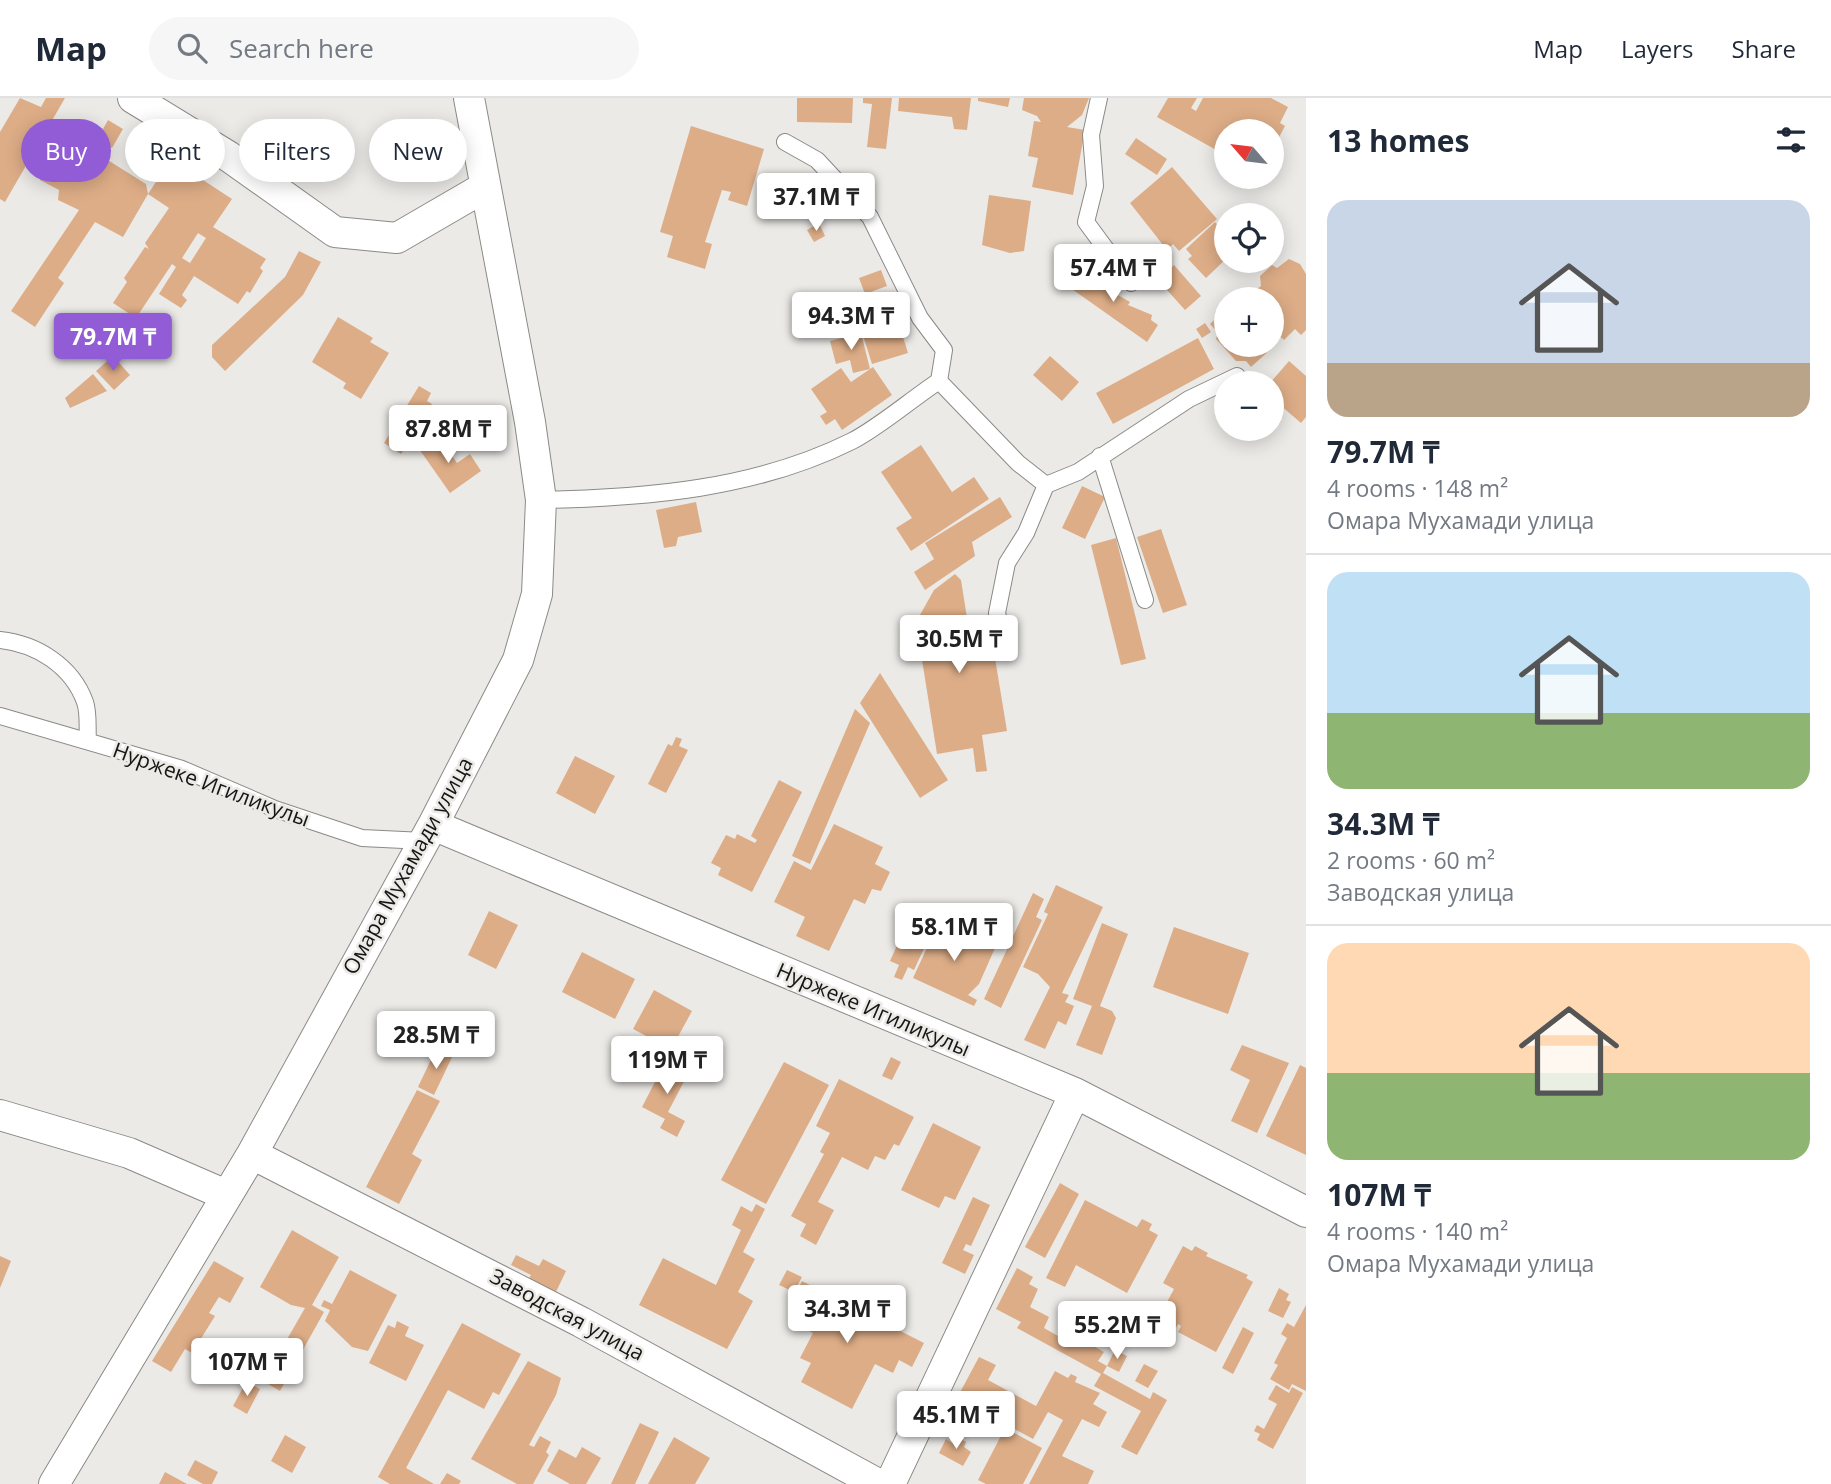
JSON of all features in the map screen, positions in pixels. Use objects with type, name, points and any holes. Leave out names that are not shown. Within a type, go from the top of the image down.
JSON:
[{"type":"street","points":[[133,98],[228,156],[335,232],[397,238],[484,188]]},
{"type":"street","name":"Омара Мухамади улица","points":[[54,1484],[252,1154],[428,833],[518,660],[537,594],[541,500],[530,422],[469,98]]},
{"type":"street","name":"Нуржеке Игиликулы","points":[[428,833],[1074,1093],[1306,1212]]},
{"type":"street","points":[[890,1484],[1074,1093]]},
{"type":"street","points":[[0,1115],[130,1153],[226,1195]]},
{"type":"street","name":"Заводская улица","points":[[252,1154],[581,1322],[878,1484]]},
{"type":"lane","points":[[1099,98],[1091,135],[1095,186],[1086,222],[1131,284]]},
{"type":"lane","points":[[541,500],[645,495],[759,478],[853,441],[939,381],[944,350],[920,318],[870,217],[817,160],[785,142]]},
{"type":"lane","points":[[939,381],[1018,463],[1046,485]]},
{"type":"lane","points":[[1007,652],[997,613],[1007,563],[1026,533],[1046,485],[1078,472],[1189,399],[1214,387]]},
{"type":"lane","points":[[1100,456],[1145,600]]},
{"type":"lane","points":[[0,640],[43,653],[70,673],[86,704],[88,741]]},
{"type":"lane","name":"Нуржеке Игиликулы","points":[[0,716],[181,769],[275,809],[362,838],[428,833]]},
{"type":"building","points":[[20,98],[41,107],[46,98],[65,98],[53,119],[21,119],[21,174],[5,202],[0,199],[0,132]]},
{"type":"building","points":[[797,98],[853,98],[852,123],[797,122]]},
{"type":"building","points":[[863,98],[892,98],[886,149],[867,147],[872,104],[863,103]]},
{"type":"building","points":[[899,98],[971,98],[967,130],[954,129],[952,117],[898,111]]},
{"type":"building","points":[[978,98],[1010,98],[1008,107],[978,101]]},
{"type":"building","points":[[1024,98],[1089,98],[1082,115],[1067,127],[1085,130],[1073,195],[1032,187],[1038,158],[1028,156],[1034,121],[1041,122],[1037,116],[1022,110]]},
{"type":"building","points":[[1168,98],[1197,98],[1191,108],[1196,111],[1203,98],[1271,98],[1288,107],[1282,119],[1214,119],[1214,149],[1157,117]]},
{"type":"building","points":[[111,122],[123,129],[111,147]]},
{"type":"building","points":[[691,126],[764,149],[747,206],[728,200],[731,192],[722,190],[705,242],[712,244],[705,269],[667,257],[673,236],[660,232]]},
{"type":"building","points":[[1136,138],[1167,159],[1157,175],[1125,154]]},
{"type":"building","points":[[111,162],[125,171],[125,182],[146,184],[148,194],[123,237],[95,222],[58,278],[64,283],[35,327],[11,311],[79,210],[58,200],[59,190],[44,182],[111,182]]},
{"type":"building","points":[[1172,167],[1214,216],[1214,222],[1179,251],[1173,244],[1167,250],[1130,203]]},
{"type":"building","points":[[156,182],[206,182],[232,199],[213,227],[266,259],[260,268],[263,271],[250,293],[247,291],[238,304],[194,276],[182,295],[187,300],[181,308],[159,294],[176,267],[172,264],[136,318],[113,303],[127,282],[124,278],[145,247],[149,249],[145,243],[169,208],[148,194]],"holes":[[[198,233],[206,238],[190,263],[182,258]]]},
{"type":"building","points":[[989,195],[1031,201],[1024,251],[1010,253],[982,245]]},
{"type":"building","points":[[819,223],[825,236],[814,242],[807,230]]},
{"type":"building","points":[[1214,223],[1214,270],[1206,278],[1188,259],[1192,256],[1186,249]]},
{"type":"building","points":[[299,251],[321,262],[303,295],[225,371],[212,357],[212,345],[285,277]]},
{"type":"building","points":[[1289,259],[1300,264],[1306,274],[1306,330],[1301,335],[1295,329],[1284,340],[1284,287],[1260,287],[1260,276],[1263,273],[1284,273],[1284,263]]},
{"type":"building","points":[[1174,265],[1201,296],[1185,310],[1158,280]]},
{"type":"building","points":[[1083,267],[1090,269],[1088,273],[1092,275],[1097,273],[1095,276],[1101,280],[1103,276],[1108,279],[1104,287],[1130,302],[1128,305],[1152,315],[1151,320],[1158,325],[1147,342],[1069,287]]},
{"type":"building","points":[[881,270],[887,286],[865,294],[859,278]]},
{"type":"building","points":[[338,317],[373,338],[370,342],[389,353],[361,399],[343,388],[346,383],[312,362]]},
{"type":"building","points":[[898,321],[908,353],[872,364],[862,332]]},
{"type":"building","points":[[1205,323],[1211,332],[1202,338],[1196,329]]},
{"type":"building","points":[[861,333],[870,369],[853,373],[850,360],[836,364],[830,341]]},
{"type":"building","points":[[1198,338],[1214,369],[1113,424],[1096,393]]},
{"type":"building","points":[[113,356],[130,375],[114,390],[96,371]]},
{"type":"building","points":[[1050,356],[1079,382],[1062,401],[1033,375]]},
{"type":"building","points":[[1232,357],[1262,357],[1251,367],[1246,361],[1236,361]]},
{"type":"building","points":[[1289,361],[1306,376],[1306,417],[1301,423],[1284,408],[1284,371],[1280,371]]},
{"type":"building","points":[[873,367],[892,395],[842,430],[835,419],[826,425],[820,416],[827,412],[811,389],[841,368],[851,382]]},
{"type":"building","points":[[93,374],[107,391],[70,408],[65,398]]},
{"type":"building","points":[[419,386],[431,393],[427,401],[432,404],[401,454],[384,443]]},
{"type":"building","points":[[430,437],[436,445],[442,441],[457,463],[470,454],[481,471],[450,493],[417,446]]},
{"type":"building","points":[[921,445],[952,492],[974,477],[989,499],[911,551],[896,528],[912,518],[881,472]]},
{"type":"building","points":[[1082,486],[1105,497],[1085,539],[1062,528]]},
{"type":"building","points":[[1000,497],[1012,517],[972,542],[975,556],[925,590],[914,572],[934,559],[925,543]]},
{"type":"building","points":[[696,502],[702,532],[678,537],[676,546],[664,548],[656,510]]},
{"type":"building","points":[[1161,529],[1187,605],[1163,613],[1137,537]]},
{"type":"building","points":[[1116,538],[1146,659],[1121,665],[1091,545]]},
{"type":"building","points":[[955,574],[961,580],[970,637],[991,634],[1007,731],[982,735],[987,771],[976,772],[973,748],[937,754],[916,622],[934,590]]},
{"type":"building","points":[[880,673],[948,780],[920,798],[860,703]]},
{"type":"building","points":[[855,709],[870,723],[810,864],[792,856]]},
{"type":"building","points":[[676,737],[682,739],[679,746],[688,750],[666,793],[648,784],[668,744],[672,746]]},
{"type":"building","points":[[575,756],[615,776],[595,814],[556,793]]},
{"type":"building","points":[[779,780],[802,792],[752,892],[718,875],[721,868],[711,863],[726,835],[735,839],[737,834],[755,843],[757,840],[751,836]]},
{"type":"building","points":[[834,824],[883,847],[875,864],[890,872],[881,891],[872,889],[865,904],[854,899],[829,951],[796,936],[805,917],[774,902],[794,861],[811,870]]},
{"type":"building","points":[[1056,885],[1103,907],[1062,993],[1069,995],[1065,1002],[1074,1006],[1066,1025],[1058,1021],[1045,1049],[1024,1040],[1050,987],[1038,974],[1023,967],[1048,914],[1044,912]]},
{"type":"building","points":[[1033,893],[1044,899],[1036,917],[1042,920],[1001,1008],[984,999]]},
{"type":"building","points":[[914,908],[938,918],[914,970],[908,967],[902,980],[894,977],[899,965],[890,961]]},
{"type":"building","points":[[489,911],[518,925],[496,969],[468,955]]},
{"type":"building","points":[[939,922],[995,948],[979,984],[968,995],[977,1000],[974,1006],[913,978]]},
{"type":"building","points":[[1102,923],[1128,934],[1100,1006],[1112,1011],[1116,1018],[1102,1055],[1076,1045],[1092,1006],[1073,999]]},
{"type":"building","points":[[1174,927],[1249,953],[1228,1014],[1153,987]]},
{"type":"building","points":[[582,952],[635,979],[615,1019],[562,992]]},
{"type":"building","points":[[654,990],[692,1011],[656,1077],[642,1069],[649,1057],[642,1054],[650,1038],[633,1029]]},
{"type":"building","points":[[1242,1045],[1289,1063],[1257,1133],[1231,1121],[1250,1080],[1230,1070]]},
{"type":"building","points":[[437,1047],[453,1055],[434,1095],[418,1087]]},
{"type":"building","points":[[891,1057],[901,1062],[892,1080],[882,1076]]},
{"type":"building","points":[[667,1059],[690,1070],[668,1112],[685,1121],[677,1137],[660,1128],[665,1119],[642,1107]]},
{"type":"building","points":[[784,1062],[829,1085],[766,1204],[721,1180]]},
{"type":"building","points":[[1300,1065],[1306,1068],[1306,1155],[1266,1136]]},
{"type":"building","points":[[839,1079],[914,1117],[899,1146],[894,1144],[885,1160],[875,1156],[868,1170],[842,1157],[818,1202],[834,1210],[816,1245],[800,1236],[806,1224],[791,1216],[824,1154],[820,1152],[830,1133],[816,1126]]},
{"type":"building","points":[[417,1090],[440,1101],[412,1154],[422,1160],[399,1204],[366,1187]]},
{"type":"building","points":[[933,1123],[981,1147],[955,1200],[945,1196],[939,1208],[901,1190]]},
{"type":"building","points":[[1060,1183],[1079,1194],[1045,1258],[1025,1247]]},
{"type":"building","points":[[973,1197],[990,1205],[971,1246],[966,1244],[963,1250],[974,1255],[965,1274],[942,1263]]},
{"type":"building","points":[[1085,1200],[1137,1227],[1142,1219],[1152,1224],[1149,1230],[1158,1235],[1127,1293],[1076,1265],[1065,1287],[1046,1278]]},
{"type":"building","points":[[756,1204],[765,1209],[743,1252],[755,1259],[738,1292],[753,1301],[727,1349],[639,1305],[663,1258],[716,1285],[741,1230],[732,1225],[741,1206],[752,1212]]},
{"type":"building","points":[[292,1230],[339,1257],[312,1305],[324,1312],[280,1391],[263,1381],[305,1308],[291,1305],[260,1287]]},
{"type":"building","points":[[1183,1246],[1192,1251],[1195,1246],[1208,1253],[1206,1256],[1248,1275],[1246,1278],[1253,1282],[1216,1352],[1178,1332],[1181,1326],[1178,1324],[1169,1340],[1162,1337],[1172,1319],[1161,1313],[1174,1289],[1163,1283]]},
{"type":"building","points":[[516,1255],[539,1266],[543,1259],[566,1271],[555,1294],[528,1280],[531,1275],[511,1265]]},
{"type":"building","points":[[0,1256],[11,1261],[0,1288]]},
{"type":"building","points":[[214,1261],[244,1278],[230,1303],[219,1297],[209,1313],[215,1316],[192,1353],[185,1349],[171,1372],[152,1361]]},
{"type":"building","points":[[1017,1268],[1033,1277],[1029,1284],[1038,1289],[1030,1307],[1049,1317],[1044,1328],[1072,1344],[1076,1336],[1104,1352],[1098,1361],[1107,1366],[1103,1373],[1150,1399],[1153,1392],[1167,1400],[1137,1455],[1121,1447],[1141,1411],[1094,1386],[1101,1374],[1017,1328],[1021,1322],[996,1309]]},
{"type":"building","points":[[350,1270],[397,1295],[368,1351],[352,1347],[325,1321],[330,1310],[321,1306],[324,1300],[332,1304]]},
{"type":"building","points":[[787,1270],[802,1277],[794,1292],[779,1285]]},
{"type":"building","points":[[802,1281],[924,1343],[912,1367],[899,1360],[893,1373],[875,1364],[852,1409],[801,1382],[811,1363],[800,1358],[813,1333],[794,1323],[802,1309],[791,1303]]},
{"type":"building","points":[[1279,1288],[1289,1294],[1286,1300],[1291,1302],[1283,1318],[1268,1311]]},
{"type":"building","points":[[1306,1305],[1306,1391],[1292,1384],[1289,1390],[1270,1379],[1278,1365],[1274,1363],[1287,1338],[1281,1334],[1287,1323],[1294,1327]]},
{"type":"building","points":[[397,1321],[409,1327],[405,1336],[424,1345],[406,1381],[369,1363],[388,1325],[395,1328]]},
{"type":"building","points":[[462,1323],[521,1354],[499,1395],[493,1392],[484,1409],[448,1390],[406,1468],[434,1484],[390,1484],[378,1477]]},
{"type":"building","points":[[1243,1327],[1254,1333],[1233,1374],[1222,1368]]},
{"type":"building","points":[[1115,1350],[1127,1356],[1119,1372],[1107,1366]]},
{"type":"building","points":[[979,1357],[996,1365],[988,1380],[1036,1406],[1055,1371],[1068,1378],[1071,1374],[1077,1377],[1075,1382],[1100,1393],[1093,1404],[1107,1412],[1099,1427],[1082,1419],[1062,1456],[1094,1471],[1088,1484],[1029,1484],[1063,1420],[1048,1412],[1033,1439],[996,1419],[988,1434],[949,1413]]},
{"type":"building","points":[[528,1361],[561,1378],[556,1395],[529,1445],[534,1447],[540,1436],[551,1442],[546,1452],[549,1455],[533,1484],[517,1484],[471,1459]]},
{"type":"building","points":[[1144,1364],[1158,1371],[1148,1388],[1135,1381]]},
{"type":"building","points":[[246,1382],[260,1389],[247,1414],[233,1406]]},
{"type":"building","points":[[1276,1385],[1289,1393],[1292,1387],[1303,1393],[1273,1449],[1257,1440],[1260,1434],[1254,1431],[1257,1425],[1264,1429],[1277,1404],[1268,1399]]},
{"type":"building","points":[[640,1423],[659,1432],[635,1484],[611,1484]]},
{"type":"building","points":[[1005,1428],[1042,1448],[1023,1484],[986,1484],[978,1480]]},
{"type":"building","points":[[285,1435],[306,1447],[292,1473],[271,1461]]},
{"type":"building","points":[[956,1436],[966,1442],[964,1447],[971,1452],[963,1466],[939,1453],[946,1439],[952,1443]]},
{"type":"building","points":[[674,1437],[710,1458],[695,1484],[648,1484]]},
{"type":"building","points":[[582,1447],[601,1458],[586,1484],[570,1484],[547,1471],[559,1449],[576,1458]]},
{"type":"building","points":[[195,1460],[218,1472],[212,1484],[203,1484],[187,1475]]},
{"type":"building","points":[[165,1472],[187,1484],[159,1484]]},
{"type":"building","points":[[447,1473],[461,1481],[459,1484],[440,1484]]}]
